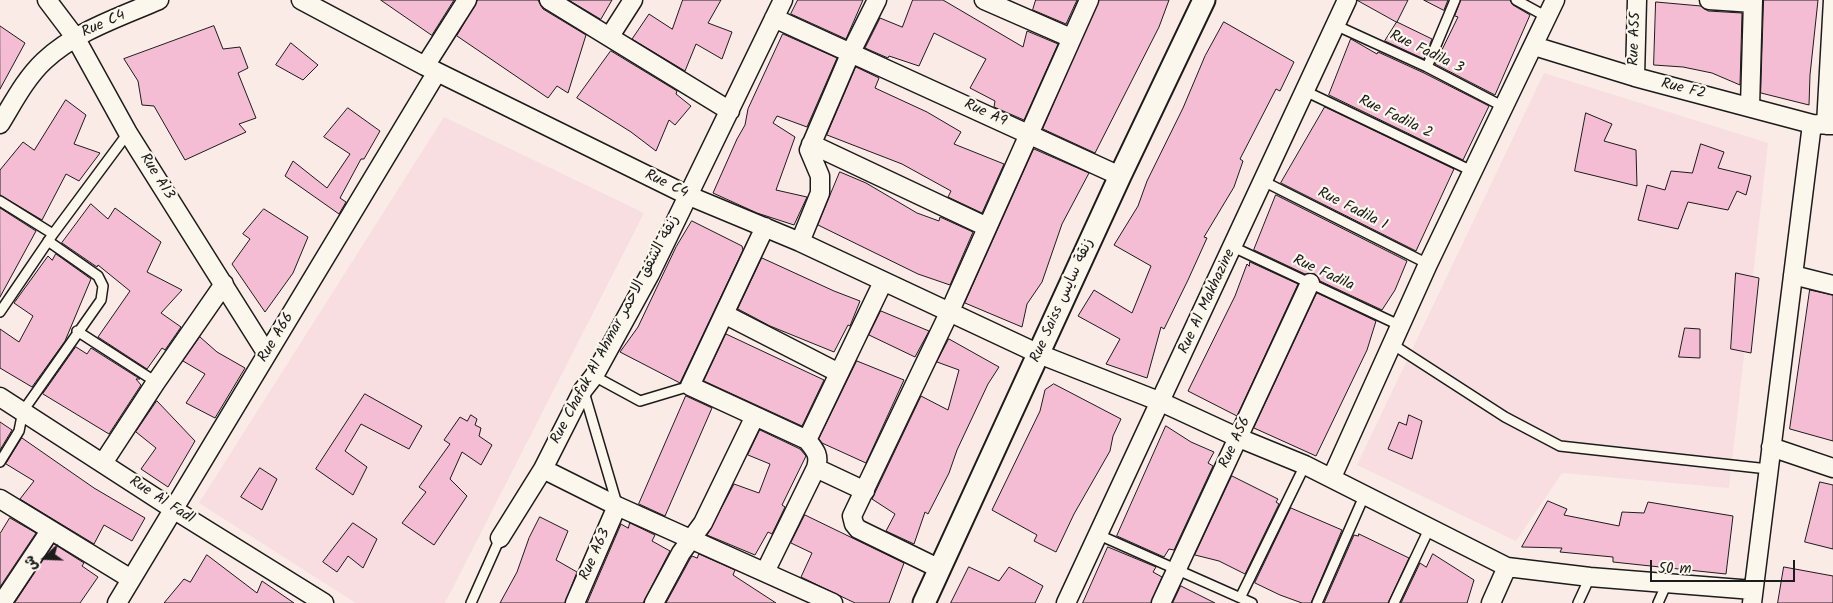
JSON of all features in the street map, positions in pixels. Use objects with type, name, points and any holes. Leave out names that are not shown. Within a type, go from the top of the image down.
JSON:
[{"type":"street","name":"Rue C4","points":[[0,124],[26,81],[38,68],[75,37],[159,0]]},
{"type":"street","name":"Rue C4","points":[[301,0],[431,69],[687,195],[800,242],[1039,354],[1161,402],[1239,438],[1332,477],[1507,567]]},
{"type":"street","name":"Rue A66","points":[[117,603],[267,354],[431,69],[467,0]]},
{"type":"street","points":[[549,0],[730,112]]},
{"type":"street","points":[[610,36],[633,0]]},
{"type":"street","name":"Rue Chafak Al Ahmar زنقة الشفق الاحمر","points":[[500,538],[543,469],[650,274],[687,195],[730,112],[782,0]]},
{"type":"street","points":[[800,242],[820,193],[820,176],[810,155],[811,144],[851,52],[877,0]]},
{"type":"street","points":[[984,0],[1071,38]]},
{"type":"street","points":[[940,569],[858,528],[854,524],[852,516],[949,313],[1088,0]]},
{"type":"street","name":"Rue Saiss زنقة سايس","points":[[924,603],[1120,176],[1204,0]]},
{"type":"street","name":"Rue Al Makhazine","points":[[1066,603],[1348,0]]},
{"type":"street","points":[[1332,477],[1428,264],[1555,0]]},
{"type":"street","name":"Rue A55","points":[[1635,78],[1637,0]]},
{"type":"street","points":[[1710,0],[1753,1],[1750,107]]},
{"type":"street","points":[[1491,603],[1507,567],[1590,577],[1667,583],[1752,596],[1793,275],[1824,124],[1833,0]]},
{"type":"street","name":"Rue A13","points":[[49,1],[75,37],[128,133],[267,354]]},
{"type":"street","name":"Rue A9","points":[[774,18],[1120,176]]},
{"type":"street","name":"Rue F2","points":[[1534,46],[1635,78],[1824,124]]},
{"type":"street","points":[[811,144],[987,227]]},
{"type":"street","points":[[765,228],[690,386],[806,440],[818,454],[816,468],[765,572]]},
{"type":"street","points":[[1793,275],[1833,286]]},
{"type":"street","points":[[806,440],[883,282]]},
{"type":"street","name":"Rue A56","points":[[1161,603],[1310,283]]},
{"type":"street","points":[[103,463],[224,284]]},
{"type":"street","points":[[724,314],[838,373]]},
{"type":"street","name":"Rue Al Fadl","points":[[0,397],[321,602]]},
{"type":"street","points":[[654,603],[690,540],[703,523],[755,416]]},
{"type":"street","points":[[1771,447],[1833,468]]},
{"type":"street","points":[[816,468],[865,491]]},
{"type":"street","points":[[543,469],[690,540],[833,603]]},
{"type":"street","points":[[0,499],[131,579]]},
{"type":"street","name":"Rue A63","points":[[575,603],[617,506]]},
{"type":"street","points":[[2,603],[50,531]]},
{"type":"lane","points":[[1427,67],[1455,0]]},
{"type":"lane","points":[[1516,0],[1547,17]]},
{"type":"lane","name":"Rue Fadila 3","points":[[1335,25],[1427,67],[1504,107]]},
{"type":"lane","name":"Rue Fadila 2","points":[[1305,91],[1472,171]]},
{"type":"lane","points":[[0,312],[51,238],[128,133]]},
{"type":"lane","name":"Rue Fadila 1","points":[[1263,181],[1428,264]]},
{"type":"lane","points":[[0,201],[51,238],[98,276],[104,286],[101,300],[22,411],[19,431],[0,462]]},
{"type":"lane","name":"Rue Fadila","points":[[1233,247],[1401,326]]},
{"type":"lane","points":[[77,332],[156,382]]},
{"type":"lane","points":[[1392,344],[1506,417],[1560,446],[1768,469]]},
{"type":"lane","points":[[589,383],[640,401],[690,386]]},
{"type":"lane","points":[[589,383],[617,506]]},
{"type":"lane","points":[[1241,596],[1305,465]]},
{"type":"lane","points":[[1317,603],[1365,494]]},
{"type":"lane","points":[[1394,603],[1430,526]]},
{"type":"lane","points":[[1099,534],[1176,570],[1241,596],[1252,603]]},
{"type":"lane","name":"Rue Chafak Al Ahmar زنقة الشفق الاحمر","points":[[471,603],[500,538]]},
{"type":"lane","points":[[1578,603],[1590,577]]},
{"type":"lane","points":[[1658,603],[1667,583]]},
{"type":"shaded area","points":[[1544,73],[1768,143],[1729,488],[1562,473],[1516,541],[1357,465]]},
{"type":"shaded area","points":[[444,117],[644,213],[445,603],[356,603],[199,503]]},
{"type":"building","points":[[381,0],[454,0],[432,35]]},
{"type":"building","points":[[478,0],[538,0],[543,9],[586,35],[568,93],[557,86],[548,98],[457,36]]},
{"type":"building","points":[[569,0],[612,0],[601,19]]},
{"type":"building","points":[[683,0],[721,0],[708,23],[732,32],[722,59],[696,44],[685,71],[632,39],[649,14],[672,29]]},
{"type":"building","points":[[798,0],[863,0],[846,39],[791,14]]},
{"type":"building","points":[[913,0],[943,0],[1023,47],[1027,31],[1058,44],[1024,120],[994,107],[995,101],[970,88],[986,59],[934,33],[919,66],[889,56],[888,58],[865,48],[880,18],[902,27]]},
{"type":"building","points":[[1036,0],[1077,0],[1066,24],[1033,10]]},
{"type":"building","points":[[1099,0],[1169,0],[1159,27],[1095,153],[1043,129]]},
{"type":"building","points":[[1357,0],[1408,0],[1397,22]]},
{"type":"building","points":[[1424,0],[1448,0],[1444,10]]},
{"type":"building","points":[[1461,0],[1510,0],[1513,5],[1530,15],[1495,95],[1435,64],[1458,17],[1455,16]]},
{"type":"building","points":[[1764,0],[1818,0],[1810,75],[1809,105],[1761,93]]},
{"type":"building","points":[[1656,2],[1701,6],[1708,11],[1742,13],[1740,85],[1712,73],[1683,67],[1654,65]]},
{"type":"building","points":[[1224,22],[1294,62],[1280,91],[1276,89],[1240,159],[1243,161],[1234,187],[1204,237],[1207,238],[1164,329],[1161,327],[1147,378],[1106,364],[1120,339],[1078,316],[1094,290],[1132,313],[1151,266],[1114,245],[1138,206],[1147,181],[1183,108],[1205,56]]},
{"type":"building","points":[[1397,22],[1432,39],[1424,59],[1385,41]]},
{"type":"building","points":[[0,26],[25,43],[0,89]]},
{"type":"building","points":[[214,26],[223,49],[240,47],[248,68],[238,73],[256,118],[239,124],[246,132],[185,160],[154,106],[142,105],[138,81],[124,59]]},
{"type":"building","points":[[783,34],[837,58],[807,127],[777,116],[773,123],[795,137],[776,190],[807,197],[794,225],[757,213],[713,193],[745,125],[748,109]]},
{"type":"building","points":[[1351,39],[1377,54],[1378,52],[1424,73],[1489,106],[1463,160],[1329,95]]},
{"type":"building","points":[[291,43],[318,65],[303,80],[276,65]]},
{"type":"building","points":[[611,51],[677,91],[676,94],[691,106],[675,125],[669,120],[656,151],[631,132],[577,98]]},
{"type":"building","points":[[856,67],[879,78],[875,88],[927,112],[961,132],[954,144],[1004,164],[982,213],[948,197],[951,191],[902,164],[827,135]]},
{"type":"building","points":[[66,100],[86,115],[74,144],[100,153],[79,181],[66,174],[42,220],[0,195],[0,170],[23,142],[34,150]]},
{"type":"building","points":[[1325,107],[1454,169],[1416,251],[1281,183]]},
{"type":"building","points":[[348,108],[380,131],[364,159],[361,159],[340,198],[346,202],[339,214],[285,176],[293,161],[327,188],[350,154],[324,137]]},
{"type":"building","points":[[1586,113],[1612,124],[1604,141],[1636,150],[1637,186],[1575,171]]},
{"type":"building","points":[[1701,144],[1724,152],[1718,168],[1751,176],[1746,195],[1737,191],[1728,210],[1688,202],[1678,229],[1638,220],[1647,185],[1665,190],[1671,171],[1692,173]]},
{"type":"building","points":[[1034,149],[1089,173],[1062,224],[1042,282],[1027,304],[1022,327],[965,303]]},
{"type":"building","points":[[840,172],[866,183],[917,213],[939,221],[940,217],[973,232],[950,285],[918,274],[818,225]]},
{"type":"building","points":[[1276,195],[1407,261],[1395,290],[1382,310],[1320,281],[1315,274],[1305,274],[1254,250]]},
{"type":"building","points":[[91,204],[108,219],[115,208],[161,242],[147,272],[182,290],[161,313],[181,327],[165,350],[162,348],[147,369],[98,337],[130,291],[98,265],[97,267],[62,243]]},
{"type":"building","points":[[0,208],[36,231],[0,297]]},
{"type":"building","points":[[264,209],[308,237],[293,273],[265,312],[232,264],[250,239],[243,234]]},
{"type":"building","points":[[692,221],[742,246],[743,250],[680,383],[620,352],[638,327],[676,247]]},
{"type":"building","points":[[56,254],[91,279],[65,341],[32,387],[0,368],[0,329],[19,342],[33,316],[14,303],[48,256],[52,260]]},
{"type":"building","points":[[762,258],[860,301],[850,326],[848,325],[834,352],[770,326],[738,309]]},
{"type":"building","points":[[1250,262],[1298,284],[1237,416],[1188,391],[1235,296],[1247,264],[1249,266]]},
{"type":"building","points":[[1736,273],[1759,278],[1751,353],[1731,349]]},
{"type":"building","points":[[1810,290],[1833,295],[1833,441],[1790,429]]},
{"type":"building","points":[[1317,293],[1376,321],[1367,350],[1316,456],[1254,428]]},
{"type":"building","points":[[881,311],[929,331],[915,357],[869,335]]},
{"type":"building","points":[[1685,328],[1700,329],[1700,358],[1679,357]]},
{"type":"building","points":[[726,334],[824,380],[802,426],[704,381]]},
{"type":"building","points":[[200,337],[217,352],[245,368],[215,418],[186,403],[205,374],[183,361]]},
{"type":"building","points":[[949,339],[999,367],[988,384],[957,450],[949,473],[928,514],[925,512],[914,544],[886,531],[895,514],[872,499],[921,396],[948,410],[959,370],[937,362]]},
{"type":"building","points":[[76,347],[87,354],[91,348],[140,379],[136,379],[141,385],[109,434],[43,394]]},
{"type":"building","points":[[857,361],[904,380],[866,463],[822,443],[819,439]]},
{"type":"building","points":[[1054,384],[1121,419],[1113,436],[1110,451],[1074,514],[1056,552],[1034,541],[1037,535],[992,510],[1040,411],[1045,390]]},
{"type":"building","points":[[365,394],[422,426],[409,449],[361,424],[345,451],[367,467],[353,495],[316,469]]},
{"type":"building","points":[[686,396],[712,408],[665,516],[639,504]]},
{"type":"building","points":[[157,401],[195,441],[168,487],[141,469],[156,448],[136,432]]},
{"type":"building","points":[[471,415],[477,419],[475,425],[481,428],[479,436],[492,445],[481,465],[462,452],[450,479],[467,496],[434,545],[402,523],[426,492],[419,487],[450,444],[444,440],[460,417],[467,421]]},
{"type":"building","points":[[1409,415],[1422,421],[1412,459],[1388,449],[1399,422],[1406,425]]},
{"type":"building","points":[[0,422],[12,430],[0,450]]},
{"type":"building","points":[[1166,426],[1191,442],[1214,452],[1208,463],[1213,466],[1174,550],[1169,549],[1164,557],[1117,536]]},
{"type":"building","points":[[760,430],[800,449],[806,456],[782,505],[785,507],[772,534],[768,532],[755,555],[707,535],[734,484],[759,493],[770,464],[748,455]]},
{"type":"building","points":[[22,438],[94,488],[145,518],[132,541],[104,525],[94,544],[20,499],[34,481],[6,464]]},
{"type":"building","points":[[260,468],[277,479],[262,510],[241,497]]},
{"type":"building","points":[[1232,476],[1278,499],[1276,502],[1279,504],[1245,574],[1219,561],[1195,555]]},
{"type":"building","points":[[1820,482],[1833,485],[1833,549],[1805,542]]},
{"type":"building","points":[[1548,501],[1567,509],[1564,515],[1619,526],[1622,512],[1644,513],[1648,502],[1733,516],[1726,574],[1613,562],[1613,557],[1560,552],[1562,548],[1522,547]]},
{"type":"building","points":[[1291,508],[1342,530],[1311,603],[1302,603],[1255,583]]},
{"type":"building","points":[[805,515],[904,563],[889,603],[855,603],[801,577],[812,553],[791,543]]},
{"type":"building","points":[[540,517],[568,531],[556,560],[577,572],[565,603],[500,603],[517,572],[529,538]]},
{"type":"building","points":[[10,518],[36,533],[0,587],[0,534]]},
{"type":"building","points":[[353,523],[377,539],[363,568],[348,556],[337,572],[323,562]]},
{"type":"building","points":[[630,523],[655,535],[652,541],[670,551],[643,603],[587,603],[621,524],[628,528]]},
{"type":"building","points":[[1359,534],[1409,558],[1388,603],[1324,603],[1354,535],[1358,536]]},
{"type":"building","points":[[54,544],[84,563],[82,566],[98,577],[80,603],[15,603]]},
{"type":"building","points":[[1108,547],[1156,567],[1153,572],[1162,577],[1151,603],[1083,603]]},
{"type":"building","points":[[699,554],[735,570],[733,575],[776,603],[666,603],[692,556],[697,558]]},
{"type":"building","points":[[1433,554],[1474,580],[1467,603],[1401,603],[1420,563],[1426,567]]},
{"type":"building","points":[[207,555],[257,593],[262,581],[294,603],[164,603],[184,579],[190,582]]},
{"type":"building","points":[[969,567],[999,581],[1009,567],[1043,586],[1035,603],[951,603]]},
{"type":"building","points":[[1784,567],[1833,576],[1833,603],[1778,603]]},
{"type":"building","points":[[1181,586],[1215,603],[1173,603]]}]
